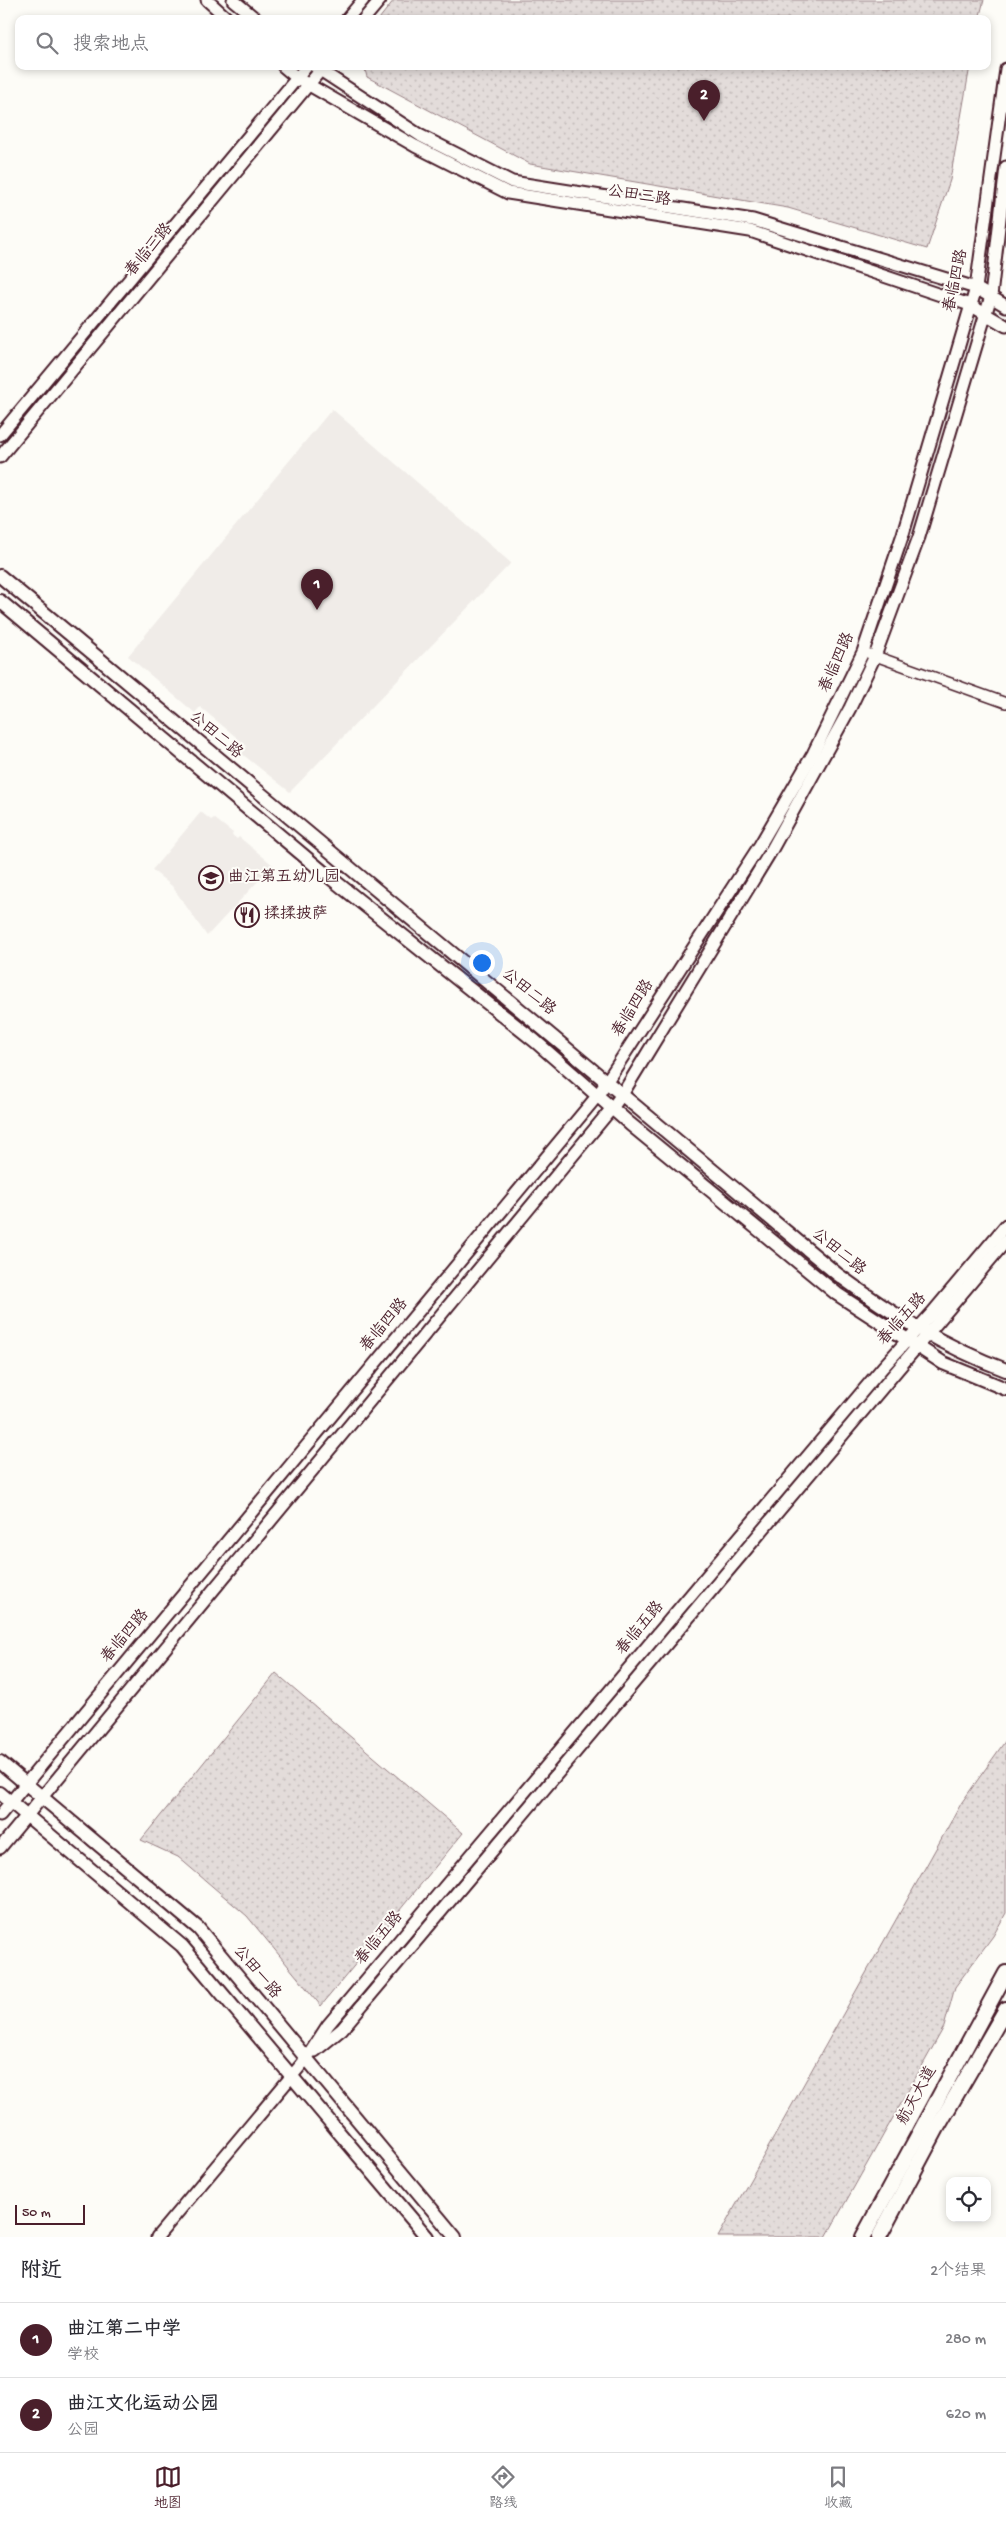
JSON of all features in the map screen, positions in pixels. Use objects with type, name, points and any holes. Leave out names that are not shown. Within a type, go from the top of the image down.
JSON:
[{"type":"main road","name":"公田二路","points":[[0,576],[245,782],[608,1080],[837,1274],[922,1331],[971,1357],[1006,1370]]},
{"type":"main road","name":"公田二路","points":[[0,601],[322,871],[535,1041],[612,1108],[836,1294],[942,1362],[1006,1389]]},
{"type":"main road","name":"公田一路","points":[[0,1762],[198,1928],[455,2237]]},
{"type":"main road","points":[[0,1793],[26,1817],[182,1946],[427,2237]]},
{"type":"main road","name":"航天大道","points":[[862,2237],[1006,1973]]},
{"type":"main road","name":"航天大道","points":[[879,2237],[937,2128],[1006,2009]]},
{"type":"street","points":[[207,0],[224,15]]},
{"type":"street","points":[[233,0],[251,15]]},
{"type":"street","points":[[350,15],[363,0]]},
{"type":"street","points":[[367,15],[380,0]]},
{"type":"street","name":"春临四路","points":[[0,1815],[598,1095],[760,845],[813,754],[863,652],[902,534],[976,288],[990,169],[1006,69]]},
{"type":"street","name":"公田三路","points":[[288,70],[298,78],[415,146],[508,193],[750,231],[970,305],[1006,326]]},
{"type":"street","name":"春临三路","points":[[0,436],[304,70]]},
{"type":"street","name":"春临三路","points":[[0,457],[310,84],[318,70]]},
{"type":"street","name":"公田三路","points":[[322,70],[421,136],[512,182],[753,220],[976,288],[1006,306]]},
{"type":"street","name":"春临四路","points":[[0,1848],[40,1797],[612,1108],[771,851],[850,708],[875,656],[918,537],[990,296],[1006,167]]},
{"type":"street","points":[[863,652],[1006,704]]},
{"type":"street","name":"春临五路","points":[[922,1331],[932,1313],[1006,1225]]},
{"type":"street","name":"春临五路","points":[[157,2237],[306,2059],[342,2029],[922,1331],[1006,1241]]},
{"type":"shaded area","points":[[394,0],[984,0],[980,15],[382,15]]},
{"type":"shaded area","points":[[365,70],[969,70],[950,180],[927,249],[788,208],[530,164],[367,77]]},
{"type":"shaded area","points":[[332,409],[511,563],[290,792],[242,754],[247,746],[200,707],[195,713],[128,656]]},
{"type":"shaded area","name":"曲江第五幼儿园","points":[[201,812],[211,820],[214,818],[233,833],[232,835],[237,839],[239,837],[273,865],[207,936],[172,886],[152,870]]},
{"type":"shaded area","points":[[276,1673],[463,1833],[321,2006],[247,1916],[178,1857],[141,1840]]},
{"type":"shaded area","points":[[1006,1740],[1006,1913],[993,1936],[955,1987],[944,2027],[826,2237],[718,2237],[962,1802]]},
{"type":"place","name":"曲江文化运动公园","points":[[704,121]]},
{"type":"place","name":"曲江第二中学","points":[[317,610]]},
{"type":"place","name":"曲江第五幼儿园","points":[[211,878]]},
{"type":"place","name":"揉揉披萨","points":[[247,915]]}]
